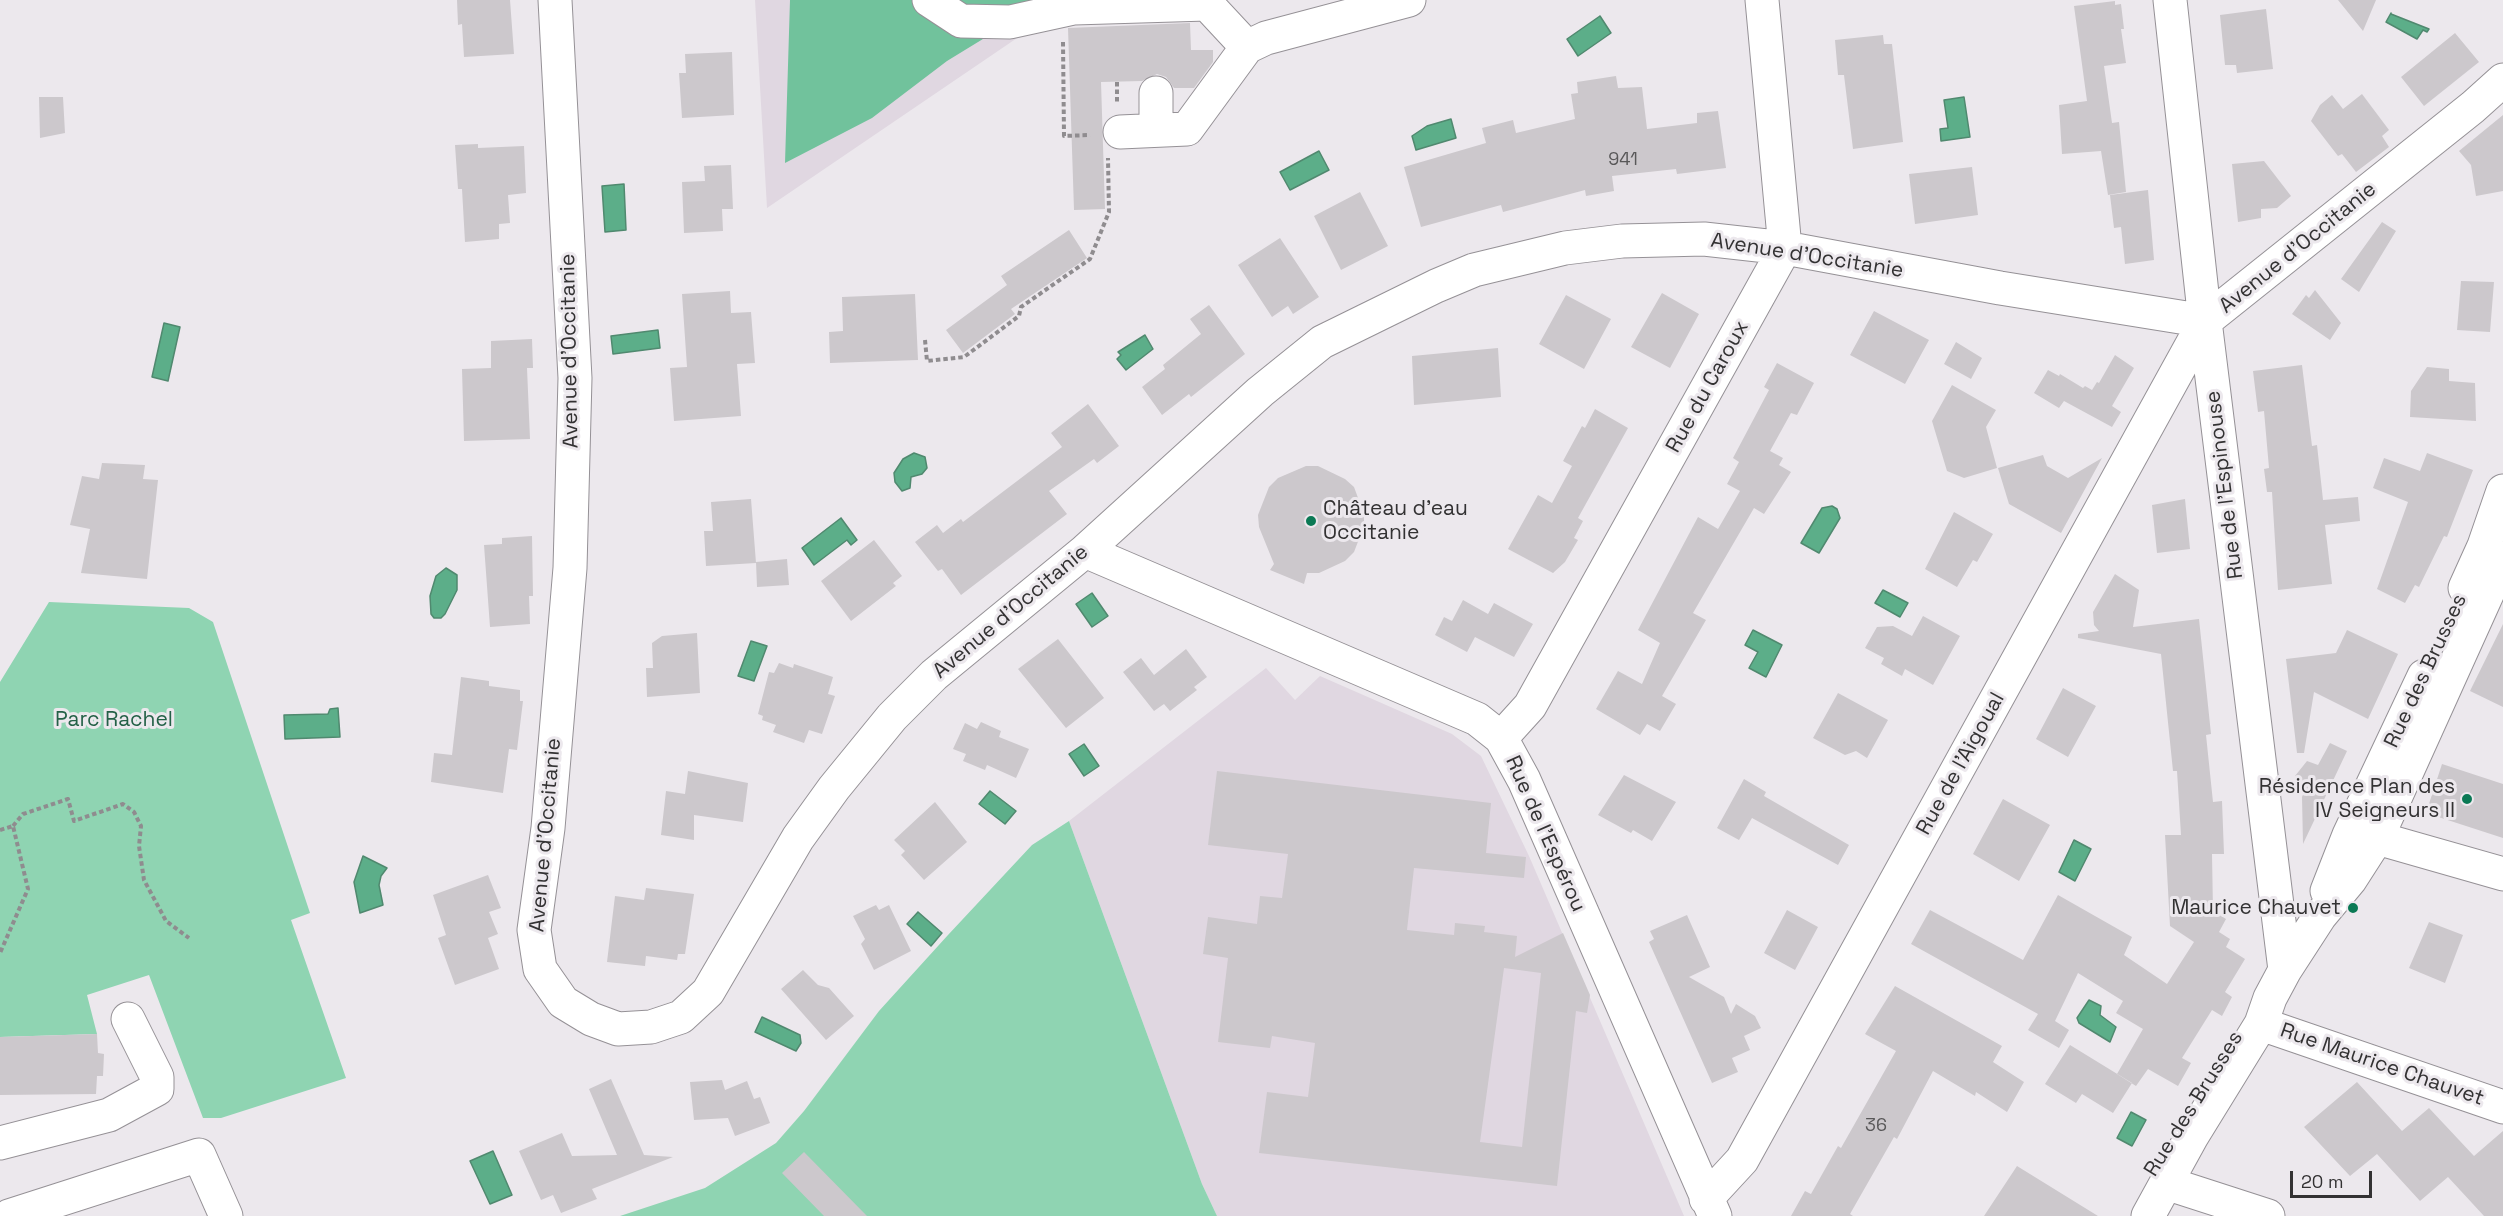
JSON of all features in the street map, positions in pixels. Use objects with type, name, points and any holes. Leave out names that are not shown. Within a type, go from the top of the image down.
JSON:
[{"type":"street","name":"Avenue d'Occitanie","points":[[555,0],[574,390],[570,568],[548,828],[534,930],[540,969],[563,1002],[591,1019],[618,1029],[651,1027],[681,1017],[708,992],[798,838],[834,788],[892,717],[934,675],[1084,551],[1260,392],[1322,342],[1436,286],[1474,270],[1521,257],[1565,248],[1622,241],[1704,239],[1785,248],[1989,286],[2205,321],[2488,107],[2503,80]]},
{"type":"street","points":[[929,0],[961,21],[1010,22],[1079,9],[1207,4],[1247,48]]},
{"type":"street","points":[[1111,133],[1187,129],[1247,48],[1266,38],[1409,0]]},
{"type":"street","points":[[1762,0],[1785,248]]},
{"type":"street","name":"Rue de l'Espinouse","points":[[2170,0],[2205,321],[2272,997]]},
{"type":"street","points":[[1156,93],[1156,130]]},
{"type":"street","name":"Rue du Caroux","points":[[1501,738],[1530,706],[1785,248]]},
{"type":"street","name":"Rue de l'Aigoual","points":[[1711,1208],[1743,1160],[2205,321]]},
{"type":"street","name":"Rue des Brusses","points":[[2320,916],[2332,874],[2484,546],[2503,491]]},
{"type":"street","name":"Rue de l'Espérou","points":[[1084,551],[1477,719],[1501,738],[1528,791],[1711,1208]]},
{"type":"street","name":"Rue des Brusses","points":[[2148,1216],[2320,916],[2350,880],[2377,838],[2503,559]]},
{"type":"street","points":[[2377,838],[2503,874]]},
{"type":"street","name":"Rue des Brusses","points":[[2126,1216],[2250,1015],[2272,997]]},
{"type":"street","name":"Rue Maurice Chauvet","points":[[2272,997],[2503,1107]]},
{"type":"street","points":[[0,1143],[109,1115],[156,1089],[157,1077],[128,1019]]},
{"type":"street","points":[[9,1216],[200,1155],[226,1216]]},
{"type":"street","points":[[2166,1183],[2268,1216]]},
{"type":"path","points":[[1079,9],[1077,15],[1065,16],[1062,23],[1064,136],[1111,133]]},
{"type":"path","points":[[925,340],[927,361],[964,357],[1019,316],[1021,307],[1090,259],[1109,212],[1111,133],[1117,82]]},
{"type":"path","points":[[0,830],[13,826],[23,814],[68,799],[74,821],[123,804],[134,812],[141,826],[139,846],[144,880],[166,921],[189,938]]},
{"type":"path","points":[[0,953],[28,889],[13,826]]},
{"type":"shaded area","points":[[755,0],[1073,0],[767,208]]},
{"type":"shaded area","points":[[790,0],[1045,1],[947,61],[872,118],[785,163]]},
{"type":"shaded area","points":[[2391,13],[2429,29],[2427,32],[2423,30],[2417,39],[2386,22]]},
{"type":"shaded area","points":[[1600,16],[1611,33],[1578,56],[1567,39]]},
{"type":"shaded area","points":[[1964,97],[1970,137],[1941,141],[1940,129],[1948,128],[1944,100]]},
{"type":"shaded area","points":[[1451,119],[1456,138],[1416,150],[1412,136],[1427,126]]},
{"type":"shaded area","points":[[1319,151],[1329,170],[1290,190],[1280,172]]},
{"type":"shaded area","points":[[624,184],[626,230],[605,232],[602,186]]},
{"type":"shaded area","points":[[164,323],[180,327],[168,381],[152,377]]},
{"type":"shaded area","points":[[658,330],[660,348],[613,354],[611,336]]},
{"type":"shaded area","points":[[1145,335],[1153,349],[1126,370],[1117,359],[1121,355],[1118,352]]},
{"type":"shaded area","points":[[914,453],[925,457],[927,468],[922,474],[911,477],[910,488],[902,491],[895,482],[894,473],[903,459]]},
{"type":"shaded area","points":[[1832,506],[1837,509],[1840,518],[1819,553],[1801,543],[1822,508]]},
{"type":"shaded area","points":[[841,518],[857,540],[851,545],[847,540],[814,565],[802,548]]},
{"type":"shaded area","points":[[446,568],[457,575],[457,590],[445,614],[441,618],[434,618],[431,614],[430,596],[436,576]]},
{"type":"shaded area","points":[[1883,590],[1908,603],[1900,617],[1875,603]]},
{"type":"shaded area","points":[[1092,593],[1108,616],[1092,627],[1076,604]]},
{"type":"shaded area","points":[[1753,630],[1782,645],[1766,677],[1749,668],[1758,652],[1745,645]]},
{"type":"shaded area","points":[[751,641],[767,646],[754,681],[738,676]]},
{"type":"shaded area","points":[[1266,668],[1295,700],[1320,676],[1452,734],[1481,756],[1529,856],[1684,1216],[1217,1216],[1202,1184],[1069,821]]},
{"type":"shaded area","points":[[338,708],[340,737],[285,739],[284,715],[328,714],[330,709]]},
{"type":"shaded area","points":[[1084,744],[1099,766],[1084,776],[1069,754]]},
{"type":"shaded area","points":[[990,791],[1016,811],[1005,824],[979,804]]},
{"type":"shaded area","points":[[2074,840],[2091,849],[2075,881],[2059,872]]},
{"type":"shaded area","points":[[363,856],[387,868],[381,876],[379,885],[383,905],[360,913],[354,882]]},
{"type":"shaded area","points":[[918,912],[942,933],[931,946],[907,924]]},
{"type":"shaded area","points":[[2089,1000],[2101,1006],[2100,1015],[2116,1027],[2110,1042],[2079,1023],[2077,1018]]},
{"type":"shaded area","points":[[762,1017],[800,1035],[801,1043],[796,1051],[755,1032]]},
{"type":"shaded area","points":[[2131,1112],[2146,1120],[2132,1146],[2117,1138]]},
{"type":"shaded area","points":[[493,1151],[512,1195],[490,1204],[470,1161]]},
{"type":"green space","name":"Parc Rachel","points":[[49,602],[189,608],[213,622],[310,913],[291,920],[346,1078],[221,1118],[203,1118],[149,975],[87,995],[97,1034],[0,1037],[0,682]]},
{"type":"green space","points":[[1069,821],[1202,1184],[1217,1216],[620,1216],[705,1188],[776,1143],[804,1111],[879,1011],[948,935],[1032,845]]},
{"type":"building","points":[[457,0],[510,0],[514,54],[464,57],[462,24],[458,25]]},
{"type":"building","points":[[2338,0],[2376,0],[2363,31]]},
{"type":"building","points":[[2115,1],[2115,5],[2121,4],[2124,29],[2121,29],[2126,63],[2104,66],[2112,123],[2119,122],[2126,192],[2108,195],[2101,151],[2062,154],[2059,105],[2087,101],[2074,6]]},
{"type":"building","points":[[2266,9],[2273,69],[2237,73],[2236,65],[2225,65],[2220,15]]},
{"type":"building","points":[[1190,23],[1191,50],[1213,50],[1213,62],[1194,88],[1174,88],[1166,77],[1157,74],[1142,81],[1101,82],[1105,209],[1074,210],[1068,28]]},
{"type":"building","points":[[2455,33],[2479,62],[2424,106],[2401,77]]},
{"type":"building","points":[[1883,35],[1884,44],[1892,44],[1903,142],[1853,149],[1844,75],[1838,75],[1835,40]]},
{"type":"building","points":[[732,52],[734,115],[682,118],[679,73],[686,73],[685,54]]},
{"type":"building","points":[[1616,76],[1618,88],[1642,87],[1647,129],[1697,123],[1697,113],[1718,111],[1726,168],[1677,174],[1676,169],[1612,176],[1614,191],[1586,196],[1585,190],[1503,212],[1501,205],[1421,227],[1404,167],[1486,143],[1482,128],[1513,120],[1516,133],[1575,119],[1571,94],[1578,93],[1577,82]]},
{"type":"building","points":[[2362,94],[2389,130],[2382,136],[2389,147],[2356,172],[2342,154],[2338,156],[2311,121],[2320,105],[2332,95],[2343,109]]},
{"type":"building","points":[[39,97],[63,97],[65,133],[40,138]]},
{"type":"building","points":[[2503,115],[2503,191],[2476,196],[2471,165],[2459,151]]},
{"type":"building","points":[[478,144],[478,148],[524,146],[526,193],[508,195],[510,223],[499,224],[499,239],[465,242],[462,189],[458,189],[455,145]]},
{"type":"building","points":[[2264,161],[2291,196],[2277,208],[2261,209],[2261,218],[2238,222],[2232,164]]},
{"type":"building","points":[[731,165],[733,209],[722,209],[723,231],[684,233],[682,182],[705,181],[704,166]]},
{"type":"building","points":[[1972,167],[1978,215],[1915,224],[1909,174]]},
{"type":"building","points":[[2148,190],[2154,260],[2125,264],[2121,227],[2114,228],[2110,195]]},
{"type":"building","points":[[1360,192],[1388,246],[1341,270],[1314,216]]},
{"type":"building","points":[[2382,222],[2396,231],[2359,292],[2341,279]]},
{"type":"building","points":[[1069,230],[1087,258],[1011,309],[1015,314],[963,353],[946,330],[1007,285],[1001,276]]},
{"type":"building","points":[[1280,238],[1319,297],[1293,314],[1288,306],[1272,317],[1238,265]]},
{"type":"building","points":[[2461,281],[2494,282],[2490,332],[2457,330]]},
{"type":"building","points":[[2315,290],[2341,323],[2330,340],[2292,314],[2306,295],[2309,298]]},
{"type":"building","points":[[730,291],[731,313],[751,312],[755,363],[737,364],[741,416],[674,421],[670,368],[687,367],[682,294]]},
{"type":"building","points":[[1662,293],[1699,314],[1670,368],[1631,347]]},
{"type":"building","points":[[915,294],[918,360],[830,363],[829,332],[843,331],[842,297]]},
{"type":"building","points":[[1566,295],[1611,319],[1584,369],[1539,344]]},
{"type":"building","points":[[1209,305],[1245,354],[1191,397],[1189,394],[1162,415],[1142,387],[1165,369],[1163,365],[1201,334],[1190,319]]},
{"type":"building","points":[[1874,311],[1929,340],[1905,384],[1850,355]]},
{"type":"building","points":[[532,339],[533,368],[527,368],[530,439],[464,441],[462,369],[491,368],[491,341]]},
{"type":"building","points":[[1956,342],[1982,358],[1971,379],[1944,364]]},
{"type":"building","points":[[1498,348],[1501,397],[1414,405],[1412,356]]},
{"type":"building","points":[[2115,355],[2134,368],[2112,406],[2121,412],[2112,427],[2064,401],[2059,408],[2034,393],[2048,370],[2059,376],[2060,374],[2083,388],[2085,386],[2092,390],[2097,382],[2099,383]]},
{"type":"building","points":[[1777,363],[1814,383],[1797,415],[1791,413],[1770,451],[1783,458],[1779,465],[1791,472],[1764,514],[1754,508],[1693,613],[1706,620],[1662,696],[1676,704],[1660,731],[1647,724],[1640,735],[1596,709],[1618,671],[1642,684],[1660,643],[1638,630],[1698,517],[1718,529],[1740,491],[1727,484],[1739,462],[1733,458],[1769,390],[1764,387]]},
{"type":"building","points":[[2302,365],[2312,446],[2317,445],[2323,500],[2358,497],[2360,521],[2325,525],[2332,584],[2278,590],[2272,492],[2267,492],[2264,469],[2269,468],[2264,411],[2258,412],[2253,371]]},
{"type":"building","points":[[2427,367],[2449,369],[2449,381],[2475,383],[2476,421],[2410,417],[2411,391]]},
{"type":"building","points":[[1952,385],[1996,410],[1986,427],[1997,468],[1964,478],[1947,471],[1932,421]]},
{"type":"building","points":[[1088,404],[1119,446],[1097,463],[1094,459],[1049,491],[1067,514],[961,595],[942,569],[938,571],[915,542],[937,525],[943,533],[961,519],[963,522],[1062,447],[1051,433]]},
{"type":"building","points":[[1595,409],[1628,428],[1578,518],[1583,521],[1574,538],[1578,540],[1565,562],[1553,573],[1508,549],[1538,495],[1552,503],[1572,466],[1563,461],[1582,426],[1585,428]]},
{"type":"building","points":[[2427,453],[2473,470],[2447,537],[2444,536],[2419,587],[2415,585],[2405,603],[2377,589],[2408,502],[2373,488],[2384,458],[2420,471]]},
{"type":"building","points":[[2043,455],[2047,466],[2068,478],[2102,458],[2061,533],[2009,504],[1998,468]]},
{"type":"building","points":[[102,463],[145,465],[143,479],[158,480],[147,579],[81,573],[90,529],[70,525],[82,476],[99,479]]},
{"type":"building","name":"Château d'eau Occitanie","points":[[1306,466],[1318,466],[1345,479],[1354,487],[1364,514],[1364,526],[1354,552],[1345,561],[1319,573],[1307,573],[1304,584],[1270,570],[1274,564],[1259,527],[1258,515],[1269,487],[1278,478]]},
{"type":"building","points":[[751,499],[756,563],[706,566],[704,531],[713,531],[711,502]]},
{"type":"building","points":[[2185,499],[2190,549],[2157,553],[2152,505]]},
{"type":"building","points":[[1954,512],[1993,534],[1977,562],[1973,560],[1957,587],[1925,569]]},
{"type":"building","points":[[532,536],[533,596],[529,596],[530,624],[490,627],[484,545],[502,544],[502,538]]},
{"type":"building","points":[[874,540],[902,576],[893,583],[896,586],[851,621],[821,581]]},
{"type":"building","points":[[787,559],[789,585],[757,587],[756,562]]},
{"type":"building","points":[[2115,574],[2139,590],[2133,627],[2199,619],[2211,734],[2206,735],[2213,802],[2222,801],[2224,854],[2212,854],[2213,911],[2226,919],[2219,932],[2230,939],[2226,947],[2245,959],[2225,992],[2232,997],[2222,1016],[2212,1010],[2182,1058],[2191,1063],[2178,1086],[2148,1069],[2136,1086],[2117,1074],[2143,1029],[2116,1013],[2123,1001],[2078,973],[2055,1021],[2069,1030],[2059,1048],[2028,1030],[2038,1014],[1911,944],[1930,910],[2023,960],[2058,895],[2132,937],[2124,955],[2167,984],[2194,942],[2170,926],[2165,835],[2181,835],[2177,771],[2173,771],[2161,654],[2078,638],[2078,634],[2099,631],[2094,625],[2093,612]]},
{"type":"building","points":[[1463,600],[1488,614],[1494,603],[1533,624],[1514,657],[1475,637],[1467,652],[1435,635],[1444,617],[1452,621]]},
{"type":"building","points":[[1923,616],[1960,636],[1933,685],[1905,669],[1902,676],[1881,664],[1884,658],[1865,648],[1877,627],[1893,626],[1912,636]]},
{"type":"building","points":[[2503,624],[2503,707],[2470,691]]},
{"type":"building","points":[[2347,630],[2398,654],[2368,719],[2314,692],[2304,753],[2297,753],[2286,659],[2336,653]]},
{"type":"building","points":[[697,633],[700,693],[647,697],[646,668],[653,668],[652,643],[662,636]]},
{"type":"building","points":[[1058,639],[1104,698],[1066,728],[1018,669]]},
{"type":"building","points":[[1186,649],[1207,677],[1194,687],[1197,690],[1170,711],[1164,704],[1154,711],[1123,672],[1141,658],[1154,675]]},
{"type":"building","points":[[779,663],[793,668],[794,664],[833,677],[828,694],[835,696],[822,734],[809,730],[804,743],[773,732],[776,725],[762,720],[763,716],[758,714],[769,672],[774,673]]},
{"type":"building","points":[[461,677],[489,681],[489,686],[520,690],[520,701],[523,701],[517,750],[509,749],[503,793],[431,782],[434,753],[452,755]]},
{"type":"building","points":[[2063,688],[2096,706],[2068,757],[2036,739]]},
{"type":"building","points":[[1838,693],[1888,720],[1867,758],[1856,751],[1845,755],[1813,738]]},
{"type":"building","points":[[981,722],[1001,731],[999,737],[1029,749],[1016,778],[987,765],[985,770],[963,761],[966,754],[953,749],[965,723],[977,729]]},
{"type":"building","points":[[2330,743],[2347,751],[2303,844],[2302,797],[2305,790],[2295,776],[2307,761],[2318,765]]},
{"type":"building","name":"Résidence Plan des IV Seigneurs II","points":[[2442,764],[2503,784],[2503,838],[2426,813]]},
{"type":"building","points":[[688,771],[748,783],[743,822],[694,815],[694,840],[661,835],[666,791],[685,794]]},
{"type":"building","points":[[1217,771],[1491,803],[1486,853],[1526,857],[1524,878],[1414,868],[1407,930],[1454,935],[1455,923],[1485,926],[1484,932],[1517,936],[1515,957],[1563,933],[1590,995],[1587,1013],[1576,1011],[1557,1186],[1259,1153],[1267,1092],[1308,1097],[1315,1043],[1272,1036],[1270,1048],[1218,1042],[1228,958],[1203,954],[1208,917],[1257,924],[1260,896],[1282,898],[1288,854],[1208,845]],"holes":[[[1504,968],[1541,973],[1522,1147],[1480,1142]]]},
{"type":"building","points":[[1624,775],[1676,802],[1652,841],[1633,830],[1631,833],[1598,815]]},
{"type":"building","points":[[1744,779],[1766,792],[1764,796],[1849,845],[1838,865],[1752,818],[1739,840],[1717,828]]},
{"type":"building","points":[[2003,799],[2050,825],[2019,881],[1973,854]]},
{"type":"building","points":[[935,802],[967,842],[924,880],[901,855],[905,851],[894,840]]},
{"type":"building","points":[[488,875],[501,908],[489,912],[498,934],[488,938],[499,969],[455,985],[438,938],[446,935],[433,895]]},
{"type":"building","points":[[646,888],[694,894],[685,954],[678,954],[677,960],[646,956],[645,966],[607,962],[615,896],[644,900]]},
{"type":"building","points":[[876,905],[879,910],[889,905],[911,951],[874,970],[861,944],[865,939],[853,916]]},
{"type":"building","points":[[1787,910],[1818,927],[1795,970],[1764,953]]},
{"type":"building","points":[[1687,915],[1710,967],[1689,977],[1724,997],[1731,1014],[1736,1004],[1755,1016],[1761,1028],[1744,1036],[1750,1050],[1732,1058],[1738,1072],[1712,1083],[1649,942],[1654,939],[1650,931]]},
{"type":"building","points":[[2429,922],[2463,935],[2445,983],[2409,968]]},
{"type":"building","points":[[803,970],[818,985],[829,988],[854,1016],[826,1040],[781,989]]},
{"type":"building","points":[[1895,986],[2002,1046],[1993,1062],[2024,1082],[2007,1112],[1976,1092],[1975,1096],[1933,1071],[1897,1139],[1894,1137],[1850,1214],[1853,1216],[1791,1216],[1805,1191],[1811,1194],[1838,1146],[1841,1148],[1896,1051],[1865,1034]]},
{"type":"building","points":[[97,1034],[98,1053],[104,1054],[103,1076],[97,1076],[96,1094],[0,1095],[0,1037]]},
{"type":"building","points":[[2070,1045],[2132,1083],[2113,1113],[2082,1094],[2076,1103],[2045,1084]]},
{"type":"building","points":[[611,1079],[644,1155],[673,1157],[592,1189],[597,1199],[561,1213],[553,1195],[541,1200],[519,1151],[562,1133],[572,1156],[617,1155],[589,1089]]},
{"type":"building","points":[[722,1080],[725,1090],[747,1081],[754,1099],[760,1097],[770,1123],[735,1136],[728,1118],[694,1120],[690,1082]]},
{"type":"building","points":[[2357,1082],[2402,1131],[2429,1108],[2474,1156],[2503,1131],[2503,1216],[2484,1216],[2448,1177],[2420,1201],[2377,1154],[2350,1176],[2304,1127]]},
{"type":"building","points":[[804,1152],[867,1216],[824,1216],[782,1173]]},
{"type":"building","points":[[2017,1166],[2098,1216],[1984,1216]]},
{"type":"place","name":"Château d'eau Occitanie","points":[[1311,521]]},
{"type":"place","name":"Résidence Plan des IV Seigneurs II","points":[[2467,799]]},
{"type":"place","name":"Maurice Chauvet","points":[[2353,908]]}]
